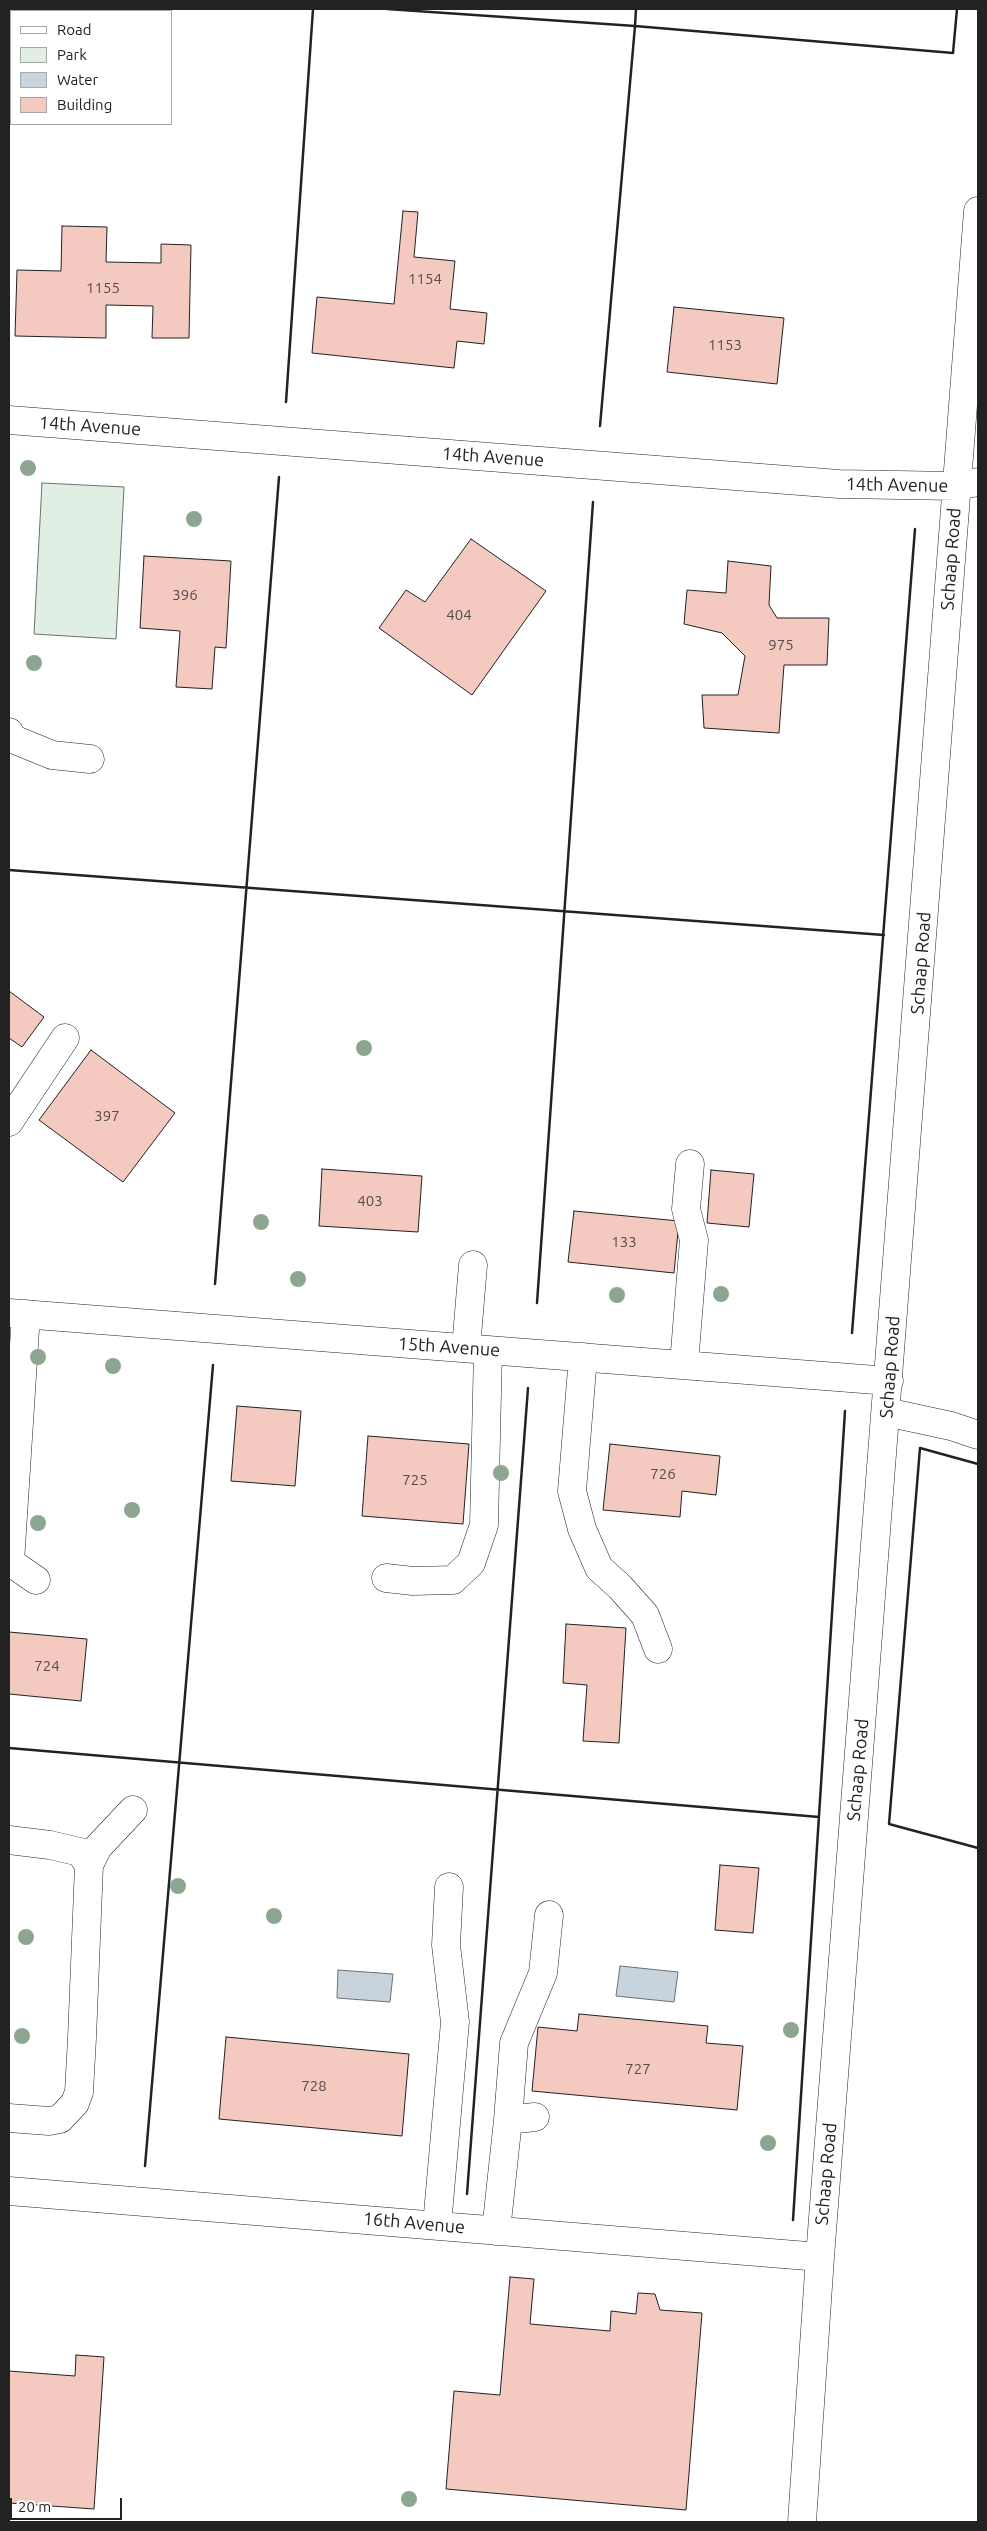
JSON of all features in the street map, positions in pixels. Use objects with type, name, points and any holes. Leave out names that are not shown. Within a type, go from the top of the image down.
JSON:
[{"type":"street","name":"Schaap Road","points":[[802,2522],[820,2257],[886,1412],[967,484],[978,211]]},
{"type":"street","name":"14th Avenue","points":[[9,420],[839,484],[967,484]]},
{"type":"street","points":[[9,732],[13,739],[52,755],[90,759]]},
{"type":"street","points":[[9,1122],[65,1038]]},
{"type":"street","points":[[684,1364],[694,1240],[686,1209],[690,1164]]},
{"type":"street","points":[[386,1578],[413,1581],[453,1580],[471,1563],[484,1525],[473,1265]]},
{"type":"street","name":"15th Avenue","points":[[18,1314],[889,1381]]},
{"type":"street","points":[[18,1314],[10,1562],[36,1580]]},
{"type":"street","points":[[583,1357],[572,1491],[582,1529],[599,1568],[620,1587],[645,1615],[658,1649]]},
{"type":"street","points":[[886,1412],[951,1426],[978,1435]]},
{"type":"street","points":[[9,2118],[49,2121],[60,2119],[75,2102],[79,2092],[89,1865],[98,1847],[133,1810]]},
{"type":"street","points":[[9,1840],[50,1845],[80,1852],[89,1865]]},
{"type":"street","points":[[437,2225],[454,2022],[446,1944],[449,1886]]},
{"type":"street","points":[[496,2230],[514,2043],[543,1973],[549,1915]]},
{"type":"street","points":[[508,2120],[535,2117]]},
{"type":"street","name":"16th Avenue","points":[[9,2191],[820,2257]]},
{"type":"green space","points":[[42,483],[124,487],[116,639],[34,634]]},
{"type":"water","points":[[620,1966],[678,1972],[674,2002],[616,1996]]},
{"type":"water","points":[[338,1970],[393,1974],[390,2002],[337,1998]]},
{"type":"building","points":[[403,211],[418,212],[414,257],[455,261],[450,309],[487,313],[484,344],[457,341],[454,368],[312,353],[317,297],[394,304]]},
{"type":"building","points":[[62,226],[107,227],[106,262],[161,263],[161,244],[191,245],[189,338],[152,338],[153,306],[106,305],[106,338],[15,336],[17,270],[61,271]]},
{"type":"building","points":[[674,307],[784,318],[777,384],[667,372]]},
{"type":"building","points":[[471,539],[546,591],[472,695],[379,628],[406,590],[425,602]]},
{"type":"building","points":[[144,556],[231,561],[226,648],[215,647],[212,689],[176,687],[180,631],[140,628]]},
{"type":"building","points":[[728,561],[771,566],[769,605],[777,618],[829,618],[827,665],[784,665],[779,733],[704,728],[702,695],[738,695],[745,656],[722,633],[684,624],[687,590],[726,593]]},
{"type":"building","points":[[9,991],[44,1017],[22,1047],[9,1038]]},
{"type":"building","points":[[91,1050],[175,1113],[123,1182],[39,1120]]},
{"type":"building","points":[[322,1169],[422,1176],[418,1232],[319,1226]]},
{"type":"building","points":[[711,1170],[754,1174],[749,1227],[707,1223]]},
{"type":"building","points":[[574,1211],[679,1221],[674,1273],[568,1262]]},
{"type":"building","points":[[237,1406],[301,1411],[295,1486],[231,1481]]},
{"type":"building","points":[[368,1436],[469,1444],[463,1524],[362,1516]]},
{"type":"building","points":[[610,1444],[720,1456],[716,1495],[682,1491],[680,1517],[603,1510]]},
{"type":"building","points":[[566,1624],[626,1628],[619,1743],[583,1741],[587,1685],[563,1683]]},
{"type":"building","points":[[9,1632],[87,1639],[81,1701],[9,1694]]},
{"type":"building","points":[[720,1865],[759,1868],[753,1933],[715,1930]]},
{"type":"building","points":[[579,2014],[708,2026],[706,2043],[743,2046],[737,2110],[532,2091],[538,2027],[577,2031]]},
{"type":"building","points":[[226,2037],[409,2054],[402,2136],[219,2119]]},
{"type":"building","points":[[510,2277],[534,2279],[530,2324],[610,2331],[611,2311],[636,2314],[638,2293],[655,2294],[660,2310],[702,2313],[686,2510],[446,2489],[454,2391],[500,2395]]},
{"type":"building","points":[[76,2355],[104,2357],[94,2509],[9,2503],[9,2371],[75,2376]]},
{"type":"wall","points":[[286,402],[313,9]]},
{"type":"wall","points":[[387,9],[635,26],[636,9]]},
{"type":"wall","points":[[600,426],[635,26],[953,53],[957,9]]},
{"type":"wall","points":[[215,1284],[279,477]]},
{"type":"wall","points":[[537,1303],[593,502]]},
{"type":"wall","points":[[852,1333],[915,529]]},
{"type":"wall","points":[[9,870],[884,935]]},
{"type":"wall","points":[[145,2166],[213,1365]]},
{"type":"wall","points":[[467,2194],[528,1388]]},
{"type":"wall","points":[[793,2220],[845,1411]]},
{"type":"wall","points":[[978,1464],[920,1448],[889,1824],[978,1848]]},
{"type":"wall","points":[[9,1748],[819,1817]]}]
